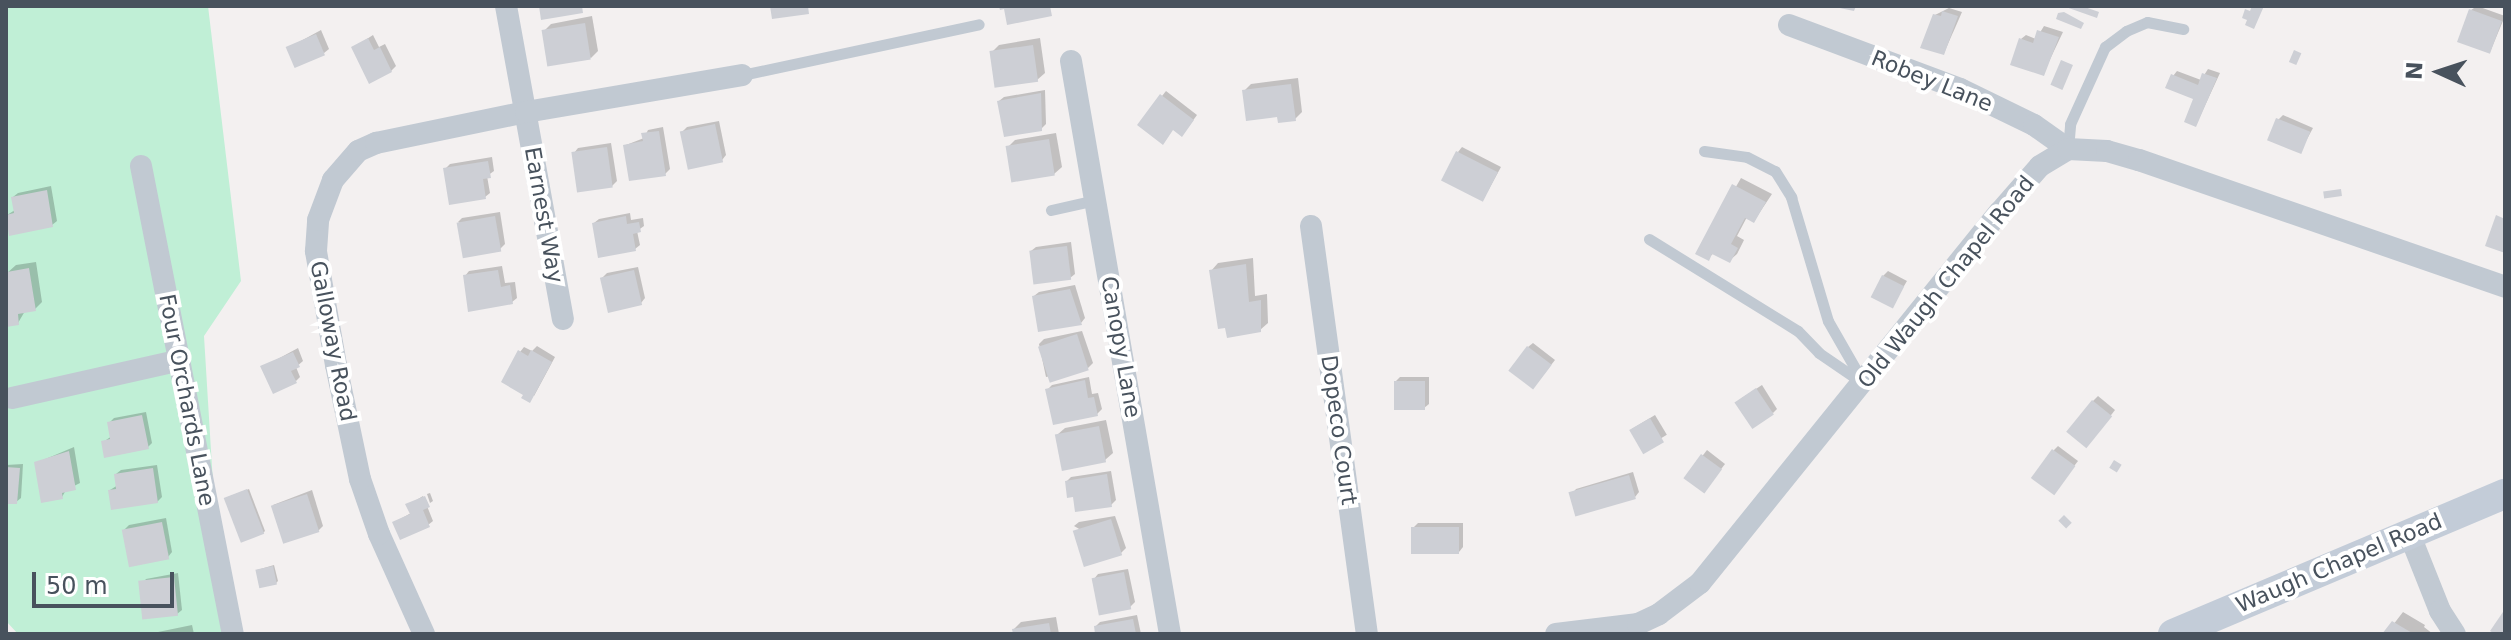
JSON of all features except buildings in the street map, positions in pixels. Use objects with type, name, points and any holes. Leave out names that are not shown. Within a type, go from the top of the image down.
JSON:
[{"type":"main road","name":"Waugh Chapel Road","points":[[2173,634],[2505,494]]},
{"type":"street","name":"Earnest Way","points":[[506,6],[563,319]]},
{"type":"street","name":"Robey Lane","points":[[1789,25],[1960,89],[2034,125],[2068,149]]},
{"type":"street","name":"Canopy Lane","points":[[1071,61],[1170,634]]},
{"type":"street","name":"Galloway Road","points":[[424,634],[379,534],[360,479],[316,251],[318,220],[333,180],[358,151],[376,143],[526,112],[742,75]]},
{"type":"street","points":[[2068,149],[2107,151],[2139,160],[2505,287]]},
{"type":"street","name":"Old Waugh Chapel Road","points":[[1556,634],[1638,624],[1677,602],[1700,583],[1999,213],[2040,166],[2068,149]]},
{"type":"street","name":"Four Orchards Lane","points":[[141,166],[233,634]]},
{"type":"street","name":"Dopeco Court","points":[[1311,226],[1367,634]]},
{"type":"street","points":[[12,398],[180,360]]},
{"type":"street","points":[[2409,533],[2440,611],[2455,634]]},
{"type":"lane","points":[[2068,149],[2070,124],[2105,47],[2126,31],[2147,22],[2183,29]]},
{"type":"lane","points":[[742,75],[979,24]]},
{"type":"lane","points":[[1704,151],[1747,157],[1775,171],[1791,197],[1828,321],[1863,383]]},
{"type":"lane","points":[[1051,210],[1095,200]]},
{"type":"lane","points":[[1649,239],[1798,331],[1819,353],[1863,383]]},
{"type":"green space","points":[[6,6],[208,6],[241,281],[204,336],[219,581],[229,634],[18,634],[6,621]]}]
